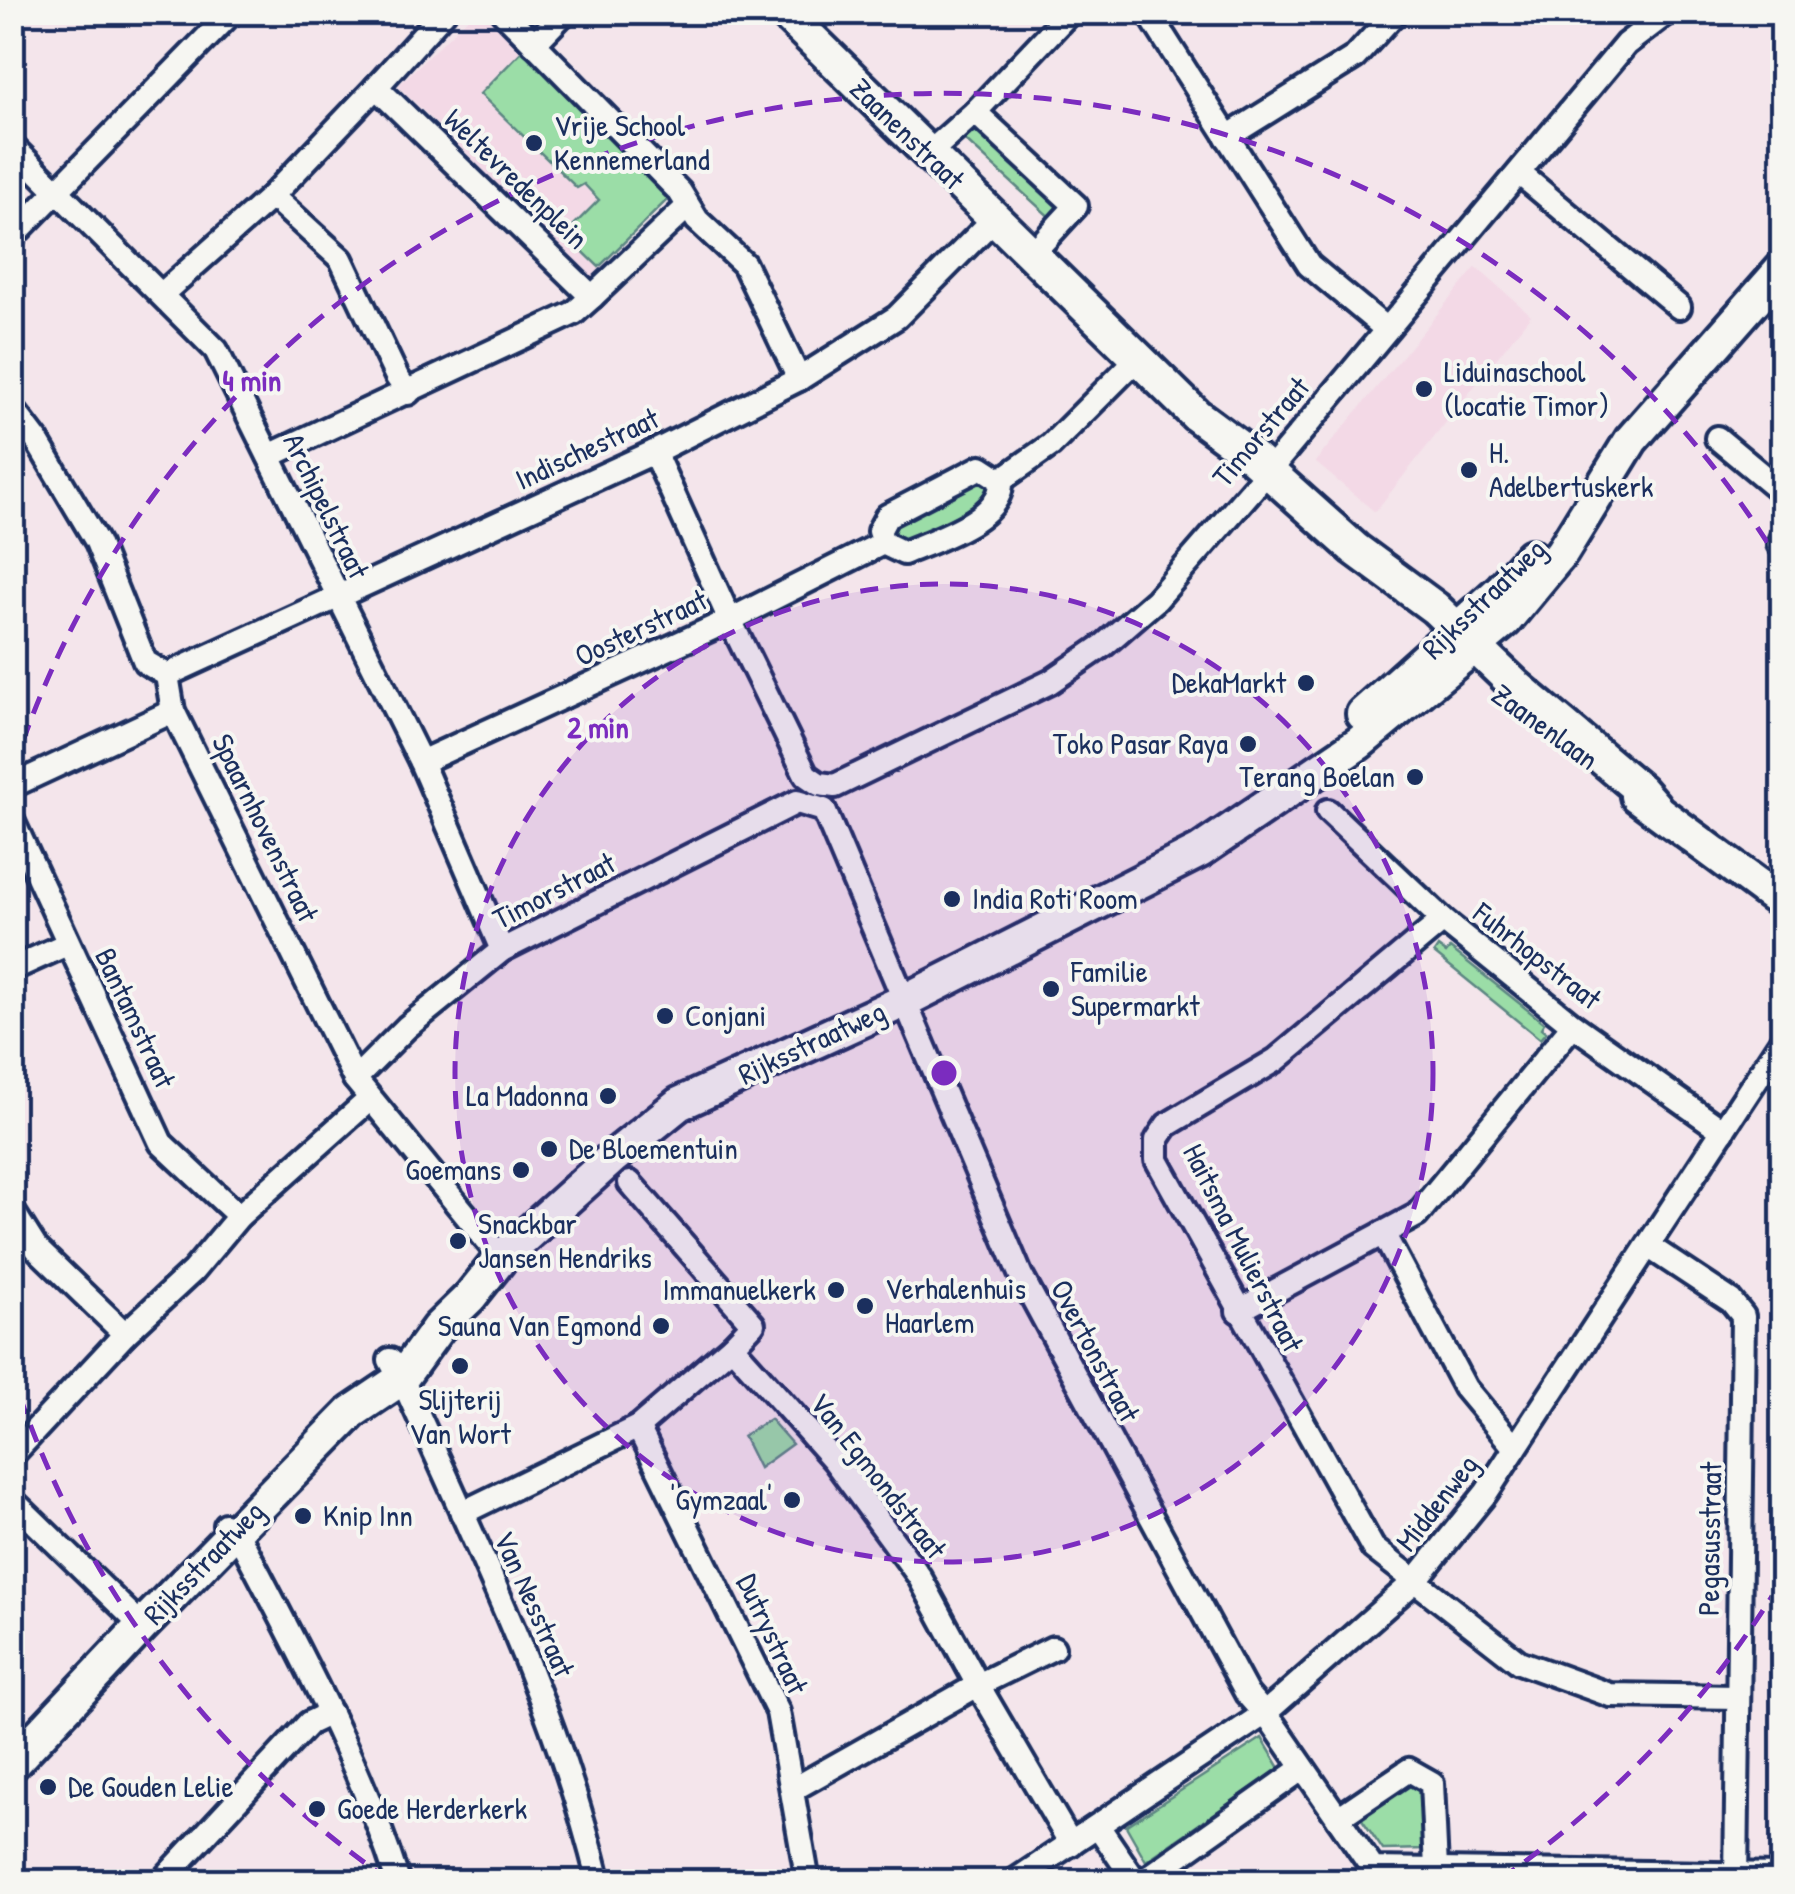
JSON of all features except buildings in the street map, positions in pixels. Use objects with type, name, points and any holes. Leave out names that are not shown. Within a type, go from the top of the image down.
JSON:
[{"type":"main road","name":"Zaanenstraat","points":[[784,12],[1196,416],[1238,467],[1263,477],[1458,645]]},
{"type":"main road","name":"Rijksstraatweg","points":[[12,1754],[229,1528],[470,1297],[491,1269],[612,1158],[679,1104],[906,1000],[1182,858],[1195,843],[1458,645],[1505,621],[1562,552],[1632,440],[1782,269]]},
{"type":"main road","name":"Zaanenlaan","points":[[1458,645],[1480,679],[1558,732],[1636,796],[1782,903]]},
{"type":"main road","name":"Rijksstraatweg","points":[[12,1764],[138,1622]]},
{"type":"street","points":[[12,237],[232,12]]},
{"type":"street","points":[[162,294],[272,196],[444,12]]},
{"type":"street","points":[[503,12],[680,192],[687,207],[744,264],[799,378]]},
{"type":"street","points":[[534,44],[565,12]]},
{"type":"street","points":[[928,154],[975,112],[1070,12]]},
{"type":"street","points":[[1148,12],[1308,265],[1386,329]]},
{"type":"street","points":[[1228,136],[1355,58],[1396,12]]},
{"type":"street","name":"Timorstraat","points":[[355,1079],[407,1027],[502,950],[797,802],[1050,682],[1104,645],[1156,600],[1263,477],[1626,44],[1668,12]]},
{"type":"street","name":"Weltevredenplein","points":[[376,87],[592,296],[687,207]]},
{"type":"street","name":"Zaanenstraat","points":[[975,112],[1076,206],[1031,255]]},
{"type":"street","name":"Archipelstraat","points":[[12,146],[216,350],[421,762],[502,950]]},
{"type":"street","points":[[1519,173],[1679,307]]},
{"type":"street","points":[[272,196],[341,259],[397,377],[408,392]]},
{"type":"street","name":"Indischestraat","points":[[166,675],[654,452],[799,378],[897,317],[994,218]]},
{"type":"street","points":[[268,456],[574,313],[592,296]]},
{"type":"street","name":"Oosterstraat","points":[[421,762],[730,620],[883,543],[904,554],[954,531],[994,507],[1002,491],[1001,480],[1051,445],[1137,359]]},
{"type":"street","name":"Spaarnhovenstraat","points":[[12,408],[37,441],[97,542],[145,662],[166,675],[174,710],[355,1079],[491,1269]]},
{"type":"street","points":[[1717,438],[1782,492]]},
{"type":"street","name":"Overtonstraat","points":[[654,452],[730,620],[824,810],[1021,1276],[1247,1694],[1374,1869],[1436,1870]]},
{"type":"street","points":[[883,543],[879,531],[887,516],[981,468],[1001,480]]},
{"type":"street","points":[[1782,537],[1782,546]]},
{"type":"street","points":[[12,786],[174,710]]},
{"type":"street","name":"Fuhrhopstraat","points":[[1328,811],[1443,920],[1574,1025],[1723,1131]]},
{"type":"street","name":"Bantamstraat","points":[[12,820],[161,1143],[239,1216]]},
{"type":"street","name":"Haitsma Mulierstraat","points":[[1443,920],[1276,1060],[1167,1125],[1158,1140],[1157,1160],[1372,1548],[1518,1662],[1610,1696],[1738,1697]]},
{"type":"street","points":[[12,969],[68,944]]},
{"type":"street","points":[[1238,1311],[1417,1215],[1574,1025]]},
{"type":"street","name":"Middenweg","points":[[1013,1882],[1264,1714],[1415,1581],[1516,1448],[1782,1040]]},
{"type":"street","points":[[14,1452],[125,1334],[193,1270],[239,1216],[370,1099]]},
{"type":"street","points":[[462,1513],[638,1426],[754,1324],[630,1183]]},
{"type":"street","points":[[12,1210],[36,1248],[125,1334]]},
{"type":"street","points":[[1383,1233],[1465,1388],[1516,1448]]},
{"type":"street","name":"Pegasusstraat","points":[[1648,1246],[1731,1301],[1743,1316],[1736,1878]]},
{"type":"street","name":"Van Egmondstraat","points":[[732,1346],[834,1460],[920,1576],[1071,1844]]},
{"type":"street","name":"Van Nesstraat","points":[[395,1370],[536,1681],[561,1747],[599,1882]]},
{"type":"street","name":"Dutrystraat","points":[[638,1426],[778,1712],[808,1882]]},
{"type":"street","points":[[12,1500],[138,1622]]},
{"type":"street","points":[[229,1528],[240,1538],[330,1713],[380,1826],[398,1882]]},
{"type":"street","points":[[792,1790],[978,1684],[1053,1648]]},
{"type":"street","points":[[161,1882],[310,1723],[330,1713]]},
{"type":"street","points":[[1098,1826],[1139,1882],[1304,1768]]},
{"type":"street","points":[[1338,1818],[1410,1770],[1432,1783],[1436,1870],[1554,1876],[1782,1875]]},
{"type":"shaded area","name":"Vrije School Kennemerland","points":[[473,13],[486,13],[668,199],[592,277],[398,86]]},
{"type":"shaded area","name":"Liduinaschool (locatie Timor)","points":[[1476,267],[1531,315],[1375,512],[1315,462]]},
{"type":"green space","points":[[523,50],[668,199],[599,267],[565,234],[599,200],[584,184],[577,188],[480,94]]},
{"type":"green space","points":[[975,127],[1065,211],[1054,221],[965,140]]},
{"type":"green space","points":[[979,482],[986,484],[990,492],[986,500],[907,541],[897,539],[894,531],[898,522]]},
{"type":"green space","points":[[1438,947],[1446,953],[1450,948],[1544,1023],[1541,1028],[1546,1032],[1540,1039],[1434,953]]},
{"type":"green space","points":[[770,1419],[792,1444],[759,1468],[743,1436]]},
{"type":"green space","points":[[1262,1738],[1280,1768],[1146,1861],[1126,1826]]},
{"type":"green space","points":[[1410,1782],[1423,1789],[1425,1849],[1383,1850],[1359,1815]]},
{"type":"place","name":"Vrije School Kennemerland","points":[[534,143]]},
{"type":"place","name":"Liduinaschool (locatie Timor)","points":[[1424,389]]},
{"type":"place","name":"H. Adelbertuskerk","points":[[1469,470]]},
{"type":"place","name":"DekaMarkt","points":[[1306,683]]},
{"type":"place","name":"Toko Pasar Raya","points":[[1248,744]]},
{"type":"place","name":"Terang Boelan","points":[[1415,777]]},
{"type":"place","name":"India Roti Room","points":[[952,899]]},
{"type":"place","name":"Familie Supermarkt","points":[[1051,989]]},
{"type":"place","name":"Conjani","points":[[665,1016]]},
{"type":"place","name":"La Madonna","points":[[608,1096]]},
{"type":"place","name":"De Bloementuin","points":[[549,1149]]},
{"type":"place","name":"Goemans","points":[[521,1170]]},
{"type":"place","name":"Snackbar Jansen Hendriks","points":[[458,1241]]},
{"type":"place","name":"Immanuelkerk","points":[[836,1290]]},
{"type":"place","name":"Verhalenhuis Haarlem","points":[[865,1306]]},
{"type":"place","name":"Sauna Van Egmond","points":[[661,1326]]},
{"type":"place","name":"Slijterij Van Wort","points":[[460,1366]]},
{"type":"place","name":"'Gymzaal'","points":[[792,1500]]},
{"type":"place","name":"Knip Inn","points":[[303,1516]]},
{"type":"place","name":"De Gouden Lelie","points":[[48,1787]]},
{"type":"place","name":"Goede Herderkerk","points":[[317,1809]]}]
